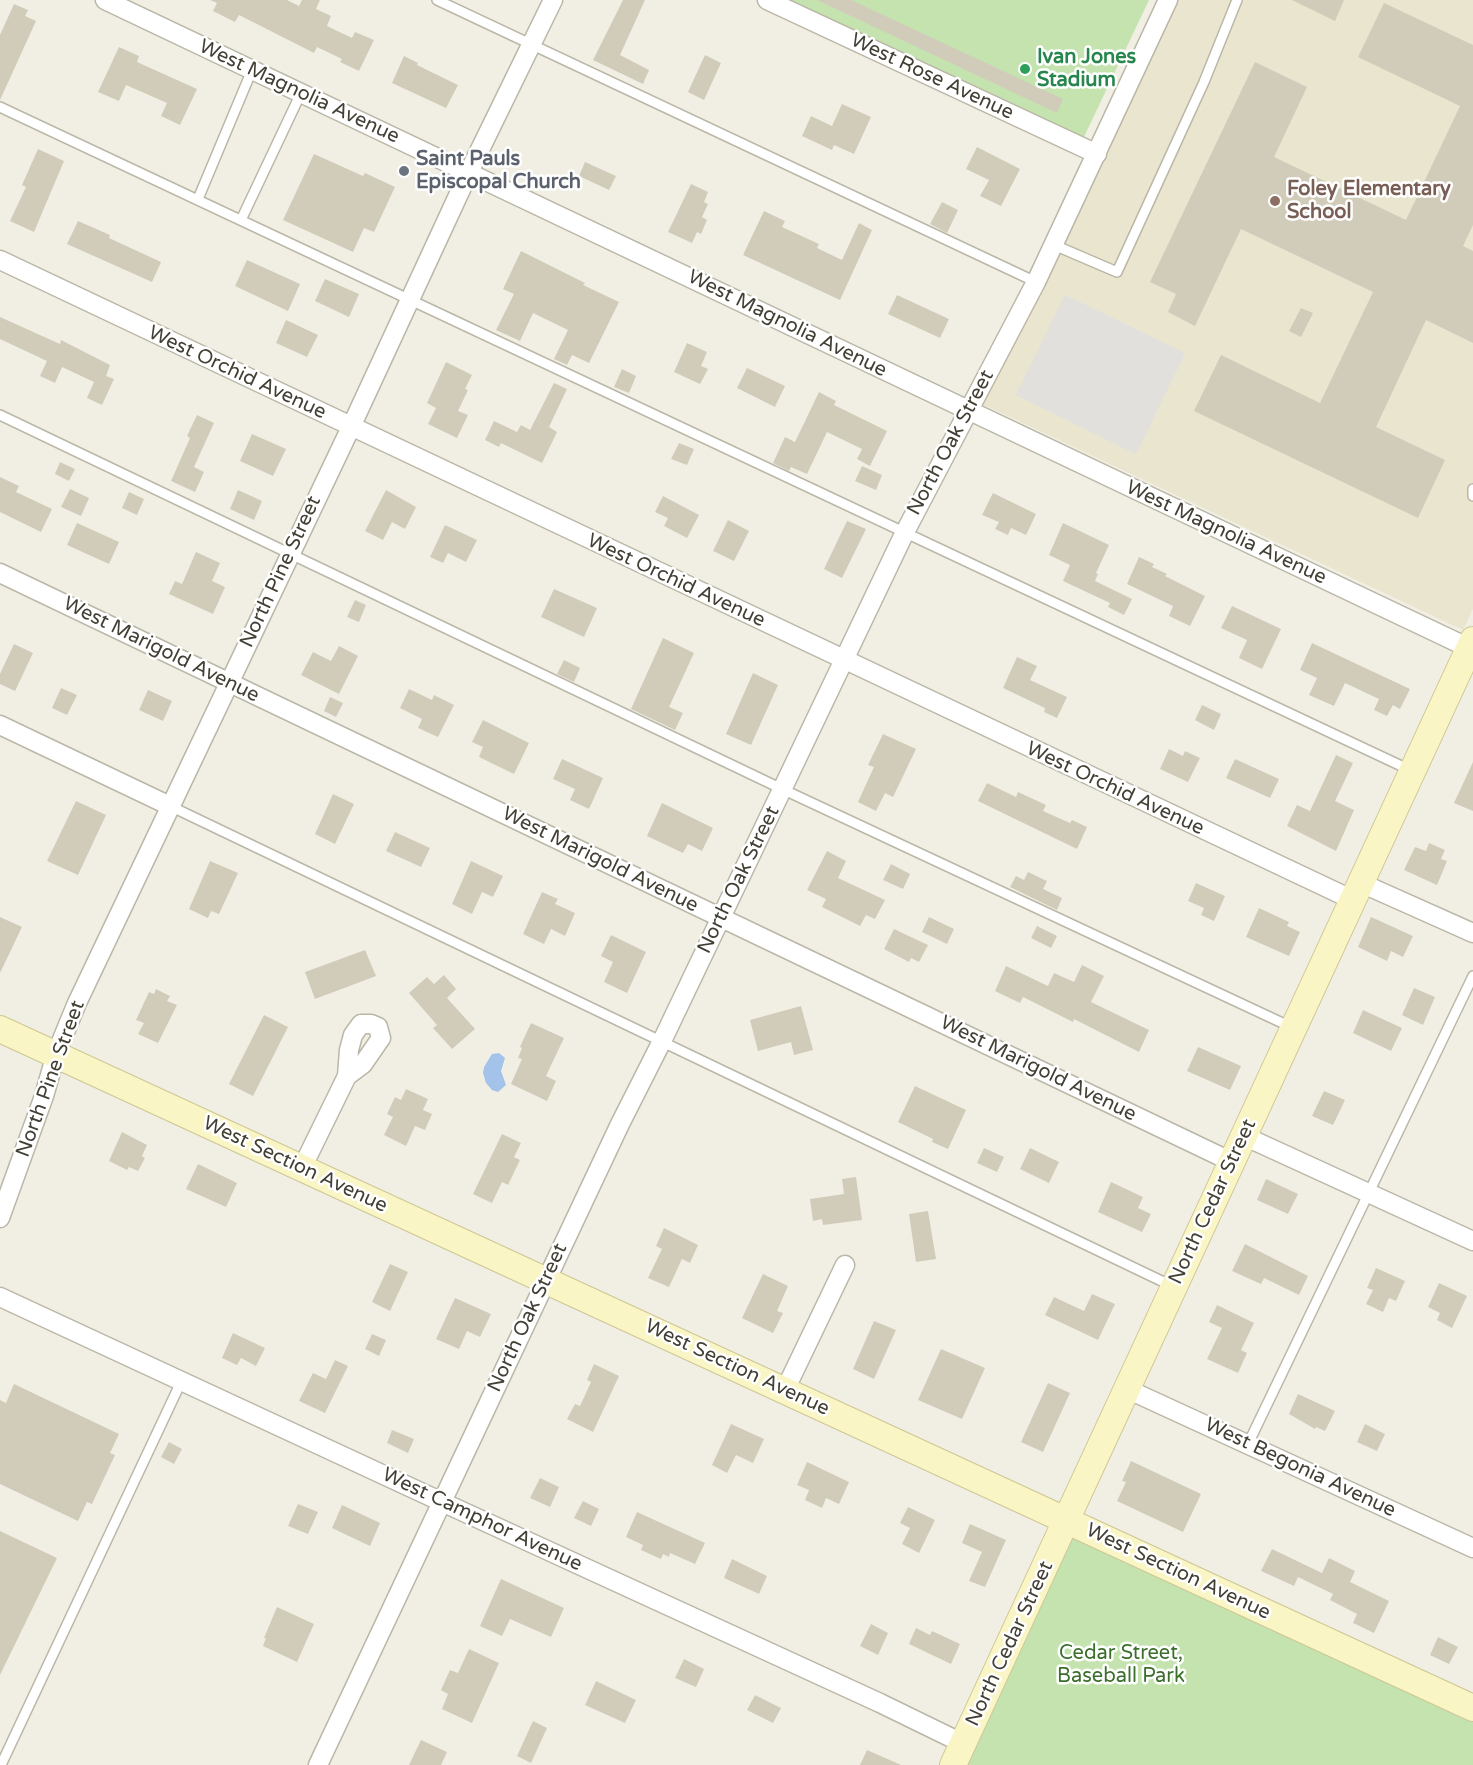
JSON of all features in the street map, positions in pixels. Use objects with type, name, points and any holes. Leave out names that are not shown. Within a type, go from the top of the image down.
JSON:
[{"type":"street","name":"West Magnolia Avenue","points":[[105,0],[969,411],[1471,644]]},
{"type":"street","name":"North Pine Street","points":[[0,1218],[38,1114],[56,1054],[77,1003],[351,427],[409,298],[553,0]]},
{"type":"street","name":"West Rose Avenue","points":[[766,0],[1097,154]]},
{"type":"street","name":"North Oak Street","points":[[318,1765],[620,1124],[662,1041],[905,532],[1036,282],[1168,0]]},
{"type":"street","name":"West Orchid Avenue","points":[[0,260],[843,661],[1357,892],[1473,933]]},
{"type":"street","name":"West Marigold Avenue","points":[[0,573],[1232,1162]]},
{"type":"street","name":"North Cedar Street","points":[[958,1754],[1471,644]]},
{"type":"street","points":[[0,725],[170,806]]},
{"type":"street","name":"West Section Avenue","points":[[0,1029],[1473,1708]]},
{"type":"street","points":[[302,1168],[347,1076]]},
{"type":"street","points":[[1244,1136],[1473,1241]]},
{"type":"street","points":[[785,1390],[845,1265]]},
{"type":"street","name":"West Camphor Avenue","points":[[0,1296],[181,1382],[870,1698],[958,1754]]},
{"type":"street","name":"West Begonia Avenue","points":[[1127,1389],[1473,1548]]},
{"type":"lane","points":[[437,0],[1036,282]]},
{"type":"lane","points":[[1054,245],[1117,272],[1204,82],[1237,0]]},
{"type":"lane","points":[[198,200],[252,70]]},
{"type":"lane","points":[[241,219],[301,93]]},
{"type":"lane","points":[[0,107],[1413,771]]},
{"type":"lane","points":[[0,415],[782,789],[1294,1028]]},
{"type":"lane","points":[[1473,489],[1473,496]]},
{"type":"lane","points":[[170,806],[1174,1287]]},
{"type":"lane","points":[[1248,1444],[1473,976]]},
{"type":"lane","points":[[1,1765],[4,1751],[181,1382]]},
{"type":"shaded area","name":"Foley Elementary School","points":[[1176,0],[1473,0],[1473,609],[1463,630],[978,402]]},
{"type":"shaded area","points":[[1065,295],[1185,353],[1136,454],[1016,395]]},
{"type":"green space","name":"Ivan Jones Stadium","points":[[787,0],[1149,0],[1083,139]]},
{"type":"green space","name":"Cedar Street, Baseball Park","points":[[1073,1537],[1473,1709],[1473,1765],[966,1765]]},
{"type":"water","points":[[499,1053],[505,1058],[501,1071],[506,1085],[498,1092],[492,1090],[486,1083],[483,1073],[492,1054]]},
{"type":"building","points":[[210,0],[287,0],[299,6],[302,0],[320,0],[316,9],[331,16],[327,26],[352,38],[355,32],[374,40],[359,71],[340,62],[342,59],[317,47],[314,53],[239,15],[235,22],[213,11],[217,3]]},
{"type":"building","points":[[623,0],[645,0],[620,55],[649,70],[643,84],[593,60]]},
{"type":"building","points":[[817,0],[851,0],[1063,99],[1057,113]]},
{"type":"building","points":[[1292,0],[1344,0],[1335,21]]},
{"type":"building","points":[[1384,3],[1473,45],[1473,225],[1463,246],[1473,251],[1473,343],[1426,320],[1376,427],[1445,460],[1418,518],[1194,411],[1221,355],[1320,403],[1373,292],[1241,229],[1195,326],[1168,312],[1176,294],[1150,282],[1255,62],[1307,87],[1274,157],[1406,220],[1460,106],[1358,57]]},
{"type":"building","points":[[14,4],[28,10],[25,16],[36,21],[0,100],[0,35]]},
{"type":"building","points":[[119,47],[139,56],[137,62],[197,89],[180,125],[161,116],[167,103],[126,85],[119,101],[98,92]]},
{"type":"building","points":[[705,55],[721,63],[704,100],[688,92]]},
{"type":"building","points":[[404,56],[458,85],[446,108],[392,83]]},
{"type":"building","points":[[842,104],[871,117],[854,154],[834,145],[832,150],[802,136],[811,116],[832,126]]},
{"type":"building","points":[[977,147],[1020,169],[1001,206],[980,196],[989,180],[966,169]]},
{"type":"building","points":[[38,149],[64,161],[34,232],[10,221],[26,187],[22,185]]},
{"type":"building","points":[[314,154],[363,176],[365,173],[395,187],[374,232],[364,228],[353,252],[283,220]]},
{"type":"building","points":[[585,162],[616,176],[609,190],[579,176]]},
{"type":"building","points":[[691,184],[708,192],[704,202],[708,204],[702,217],[707,220],[701,234],[697,232],[692,243],[668,232]]},
{"type":"building","points":[[942,202],[958,210],[947,233],[930,224]]},
{"type":"building","points":[[764,211],[785,221],[782,227],[819,244],[817,248],[842,260],[859,223],[872,230],[840,300],[743,255]]},
{"type":"building","points":[[78,221],[161,262],[152,282],[67,244]]},
{"type":"building","points":[[521,251],[619,302],[589,363],[572,355],[567,365],[554,359],[568,330],[533,313],[520,341],[496,330],[514,294],[503,289]]},
{"type":"building","points":[[247,260],[300,284],[288,311],[235,286]]},
{"type":"building","points":[[325,279],[359,294],[349,317],[315,301]]},
{"type":"building","points":[[897,295],[949,319],[940,338],[888,314]]},
{"type":"building","points":[[1301,308],[1313,313],[1301,337],[1289,331]]},
{"type":"building","points":[[0,317],[60,344],[61,340],[110,365],[106,376],[114,379],[102,405],[87,398],[94,382],[62,367],[55,383],[40,376],[47,361],[0,339]]},
{"type":"building","points":[[286,320],[318,335],[307,357],[276,343]]},
{"type":"building","points":[[687,343],[707,352],[701,366],[708,369],[700,384],[674,372]]},
{"type":"building","points":[[446,362],[472,375],[458,411],[468,415],[457,438],[428,424],[436,408],[427,403]]},
{"type":"building","points":[[747,368],[785,386],[775,407],[737,388]]},
{"type":"building","points":[[622,369],[636,376],[629,393],[614,387]]},
{"type":"building","points":[[554,383],[567,389],[549,427],[557,432],[542,463],[501,443],[499,447],[485,440],[494,421],[517,432],[521,425],[530,430]]},
{"type":"building","points":[[819,392],[836,401],[834,405],[887,431],[870,466],[857,459],[862,449],[827,432],[807,474],[791,467],[789,471],[773,463],[785,437],[795,442]]},
{"type":"building","points":[[197,415],[214,423],[194,467],[204,472],[195,492],[171,481],[190,438],[187,436]]},
{"type":"building","points":[[252,434],[286,449],[273,476],[240,461]]},
{"type":"building","points":[[679,443],[694,449],[687,465],[671,459]]},
{"type":"building","points":[[60,462],[75,469],[69,481],[55,474]]},
{"type":"building","points":[[862,466],[882,475],[876,490],[855,481]]},
{"type":"building","points":[[0,477],[19,486],[16,492],[52,509],[41,532],[0,512]]},
{"type":"building","points":[[70,489],[89,498],[81,516],[61,507]]},
{"type":"building","points":[[238,490],[262,501],[254,520],[230,509]]},
{"type":"building","points":[[386,490],[416,507],[405,529],[392,522],[383,540],[365,531]]},
{"type":"building","points":[[129,492],[144,499],[137,515],[122,508]]},
{"type":"building","points":[[993,493],[1036,514],[1026,535],[1011,528],[1008,535],[995,529],[999,522],[982,515]]},
{"type":"building","points":[[663,496],[699,515],[687,538],[664,526],[668,518],[655,512]]},
{"type":"building","points":[[728,520],[749,531],[734,561],[713,551]]},
{"type":"building","points":[[847,521],[866,529],[842,578],[824,569]]},
{"type":"building","points":[[77,523],[119,542],[109,564],[67,545]]},
{"type":"building","points":[[1063,523],[1109,545],[1096,573],[1098,574],[1095,581],[1132,599],[1124,615],[1108,607],[1110,603],[1063,581],[1070,565],[1049,555]]},
{"type":"building","points":[[445,525],[477,540],[466,562],[448,553],[443,563],[430,557]]},
{"type":"building","points":[[196,552],[220,563],[212,581],[225,587],[213,614],[169,594],[175,581],[182,584]]},
{"type":"building","points":[[1139,557],[1154,564],[1152,567],[1167,574],[1165,576],[1205,596],[1190,626],[1169,616],[1173,606],[1127,584]]},
{"type":"building","points":[[554,589],[597,608],[584,637],[541,617]]},
{"type":"building","points":[[355,600],[366,605],[359,622],[347,617]]},
{"type":"building","points":[[1232,606],[1281,629],[1262,669],[1239,658],[1247,640],[1221,628]]},
{"type":"building","points":[[663,638],[694,653],[669,707],[683,713],[675,730],[631,709]]},
{"type":"building","points":[[1312,643],[1410,689],[1400,709],[1393,705],[1387,716],[1374,710],[1379,699],[1345,683],[1334,706],[1309,695],[1317,678],[1300,670]]},
{"type":"building","points":[[14,644],[33,653],[15,691],[0,684],[0,674]]},
{"type":"building","points":[[339,646],[358,656],[339,694],[301,675],[313,652],[331,661]]},
{"type":"building","points":[[1017,657],[1037,666],[1030,680],[1067,697],[1057,718],[1044,712],[1045,708],[1003,688]]},
{"type":"building","points":[[564,660],[580,668],[574,682],[557,674]]},
{"type":"building","points":[[753,673],[778,685],[751,745],[726,734]]},
{"type":"building","points":[[61,688],[77,695],[67,715],[52,708]]},
{"type":"building","points":[[409,689],[432,700],[434,695],[454,705],[438,737],[418,728],[422,719],[400,708]]},
{"type":"building","points":[[148,690],[172,701],[163,721],[139,710]]},
{"type":"building","points":[[330,697],[343,703],[336,717],[324,711]]},
{"type":"building","points":[[1202,705],[1221,714],[1214,730],[1195,720]]},
{"type":"building","points":[[483,720],[529,743],[514,774],[479,757],[483,747],[472,742]]},
{"type":"building","points":[[883,734],[916,749],[893,797],[885,793],[876,811],[858,802],[874,767],[868,765]]},
{"type":"building","points":[[1169,749],[1183,756],[1185,751],[1200,758],[1188,782],[1160,769]]},
{"type":"building","points":[[1336,755],[1353,763],[1335,801],[1354,810],[1336,851],[1287,826],[1297,805],[1310,811]]},
{"type":"building","points":[[562,759],[603,778],[589,809],[570,800],[575,789],[553,779]]},
{"type":"building","points":[[1235,759],[1279,779],[1270,798],[1226,778]]},
{"type":"building","points":[[1473,762],[1473,811],[1454,803]]},
{"type":"building","points":[[987,783],[1016,797],[1018,792],[1046,805],[1043,811],[1070,823],[1072,820],[1087,827],[1077,849],[978,801]]},
{"type":"building","points":[[333,794],[354,804],[335,844],[315,834]]},
{"type":"building","points":[[76,801],[106,815],[78,875],[47,861]]},
{"type":"building","points":[[662,803],[713,828],[702,851],[688,844],[683,853],[647,836]]},
{"type":"building","points":[[395,832],[430,848],[421,867],[386,851]]},
{"type":"building","points":[[1429,843],[1445,850],[1441,859],[1447,861],[1437,885],[1404,870],[1415,847],[1426,851]]},
{"type":"building","points":[[827,851],[846,861],[838,878],[885,900],[875,919],[866,915],[860,926],[822,907],[826,899],[807,890]]},
{"type":"building","points":[[210,861],[238,873],[219,914],[211,911],[208,918],[189,909]]},
{"type":"building","points":[[471,861],[503,876],[493,897],[482,892],[472,914],[452,904]]},
{"type":"building","points":[[891,864],[910,874],[903,889],[883,880]]},
{"type":"building","points":[[1028,872],[1047,881],[1043,889],[1062,898],[1057,910],[1010,887],[1016,876],[1024,880]]},
{"type":"building","points":[[1196,883],[1225,896],[1214,921],[1201,915],[1204,908],[1188,901]]},
{"type":"building","points":[[542,892],[558,899],[555,904],[575,913],[565,936],[551,929],[544,944],[523,934]]},
{"type":"building","points":[[1259,908],[1289,922],[1287,926],[1300,932],[1289,956],[1246,937]]},
{"type":"building","points":[[0,917],[22,927],[0,973]]},
{"type":"building","points":[[929,917],[954,929],[947,944],[922,932]]},
{"type":"building","points":[[1371,917],[1413,936],[1403,957],[1391,951],[1387,961],[1358,947]]},
{"type":"building","points":[[1037,926],[1057,936],[1051,948],[1031,938]]},
{"type":"building","points":[[894,929],[928,945],[919,962],[911,958],[909,962],[884,949]]},
{"type":"building","points":[[611,935],[646,952],[627,993],[604,982],[613,962],[601,956]]},
{"type":"building","points":[[365,950],[376,976],[315,999],[305,972]]},
{"type":"building","points":[[1082,965],[1104,976],[1091,1002],[1149,1030],[1139,1052],[1074,1019],[1073,1022],[1023,997],[1020,1003],[995,991],[1006,966],[1048,986],[1054,973],[1074,982]]},
{"type":"building","points":[[444,975],[456,989],[447,998],[475,1029],[452,1049],[433,1028],[437,1025],[409,993],[427,977],[434,984]]},
{"type":"building","points":[[1414,988],[1435,997],[1423,1025],[1402,1015]]},
{"type":"building","points":[[156,989],[170,996],[167,1001],[177,1005],[158,1043],[138,1034],[144,1023],[136,1020],[149,992],[154,994]]},
{"type":"building","points":[[801,1006],[813,1050],[794,1055],[791,1042],[758,1051],[750,1020]]},
{"type":"building","points":[[1363,1010],[1402,1028],[1391,1051],[1353,1033]]},
{"type":"building","points":[[264,1015],[288,1027],[253,1096],[229,1084]]},
{"type":"building","points":[[531,1023],[564,1038],[546,1076],[556,1081],[547,1101],[511,1084],[522,1059],[518,1058],[522,1048],[520,1047]]},
{"type":"building","points":[[1198,1047],[1241,1066],[1230,1090],[1187,1071]]},
{"type":"building","points":[[915,1086],[966,1110],[948,1149],[898,1122]]},
{"type":"building","points":[[406,1089],[428,1099],[423,1110],[432,1114],[425,1130],[415,1126],[406,1146],[384,1135],[393,1117],[387,1114],[395,1097],[401,1100]]},
{"type":"building","points":[[1324,1091],[1345,1100],[1333,1125],[1312,1116]]},
{"type":"building","points":[[122,1132],[147,1145],[142,1156],[145,1158],[138,1171],[129,1167],[127,1170],[109,1161]]},
{"type":"building","points":[[502,1134],[521,1143],[514,1157],[520,1160],[508,1185],[502,1182],[492,1203],[473,1194]]},
{"type":"building","points":[[984,1148],[1004,1157],[997,1172],[977,1163]]},
{"type":"building","points":[[1030,1148],[1059,1162],[1049,1183],[1020,1169]]},
{"type":"building","points":[[198,1164],[237,1183],[226,1207],[186,1189]]},
{"type":"building","points":[[856,1177],[862,1220],[823,1225],[822,1219],[813,1221],[810,1199],[844,1194],[842,1179]]},
{"type":"building","points":[[1266,1179],[1298,1194],[1288,1214],[1257,1200]]},
{"type":"building","points":[[1111,1182],[1143,1197],[1138,1208],[1151,1214],[1142,1232],[1098,1212]]},
{"type":"building","points":[[928,1211],[936,1259],[916,1262],[909,1214]]},
{"type":"building","points":[[664,1228],[698,1245],[690,1263],[682,1259],[669,1287],[648,1278],[662,1249],[656,1246]]},
{"type":"building","points":[[1245,1244],[1308,1276],[1299,1295],[1264,1278],[1261,1284],[1232,1271]]},
{"type":"building","points":[[390,1264],[408,1272],[390,1311],[372,1302]]},
{"type":"building","points":[[1376,1268],[1405,1281],[1396,1301],[1389,1298],[1383,1312],[1366,1304],[1373,1290],[1367,1288]]},
{"type":"building","points":[[763,1274],[788,1286],[777,1311],[783,1313],[773,1333],[742,1318]]},
{"type":"building","points":[[1439,1283],[1467,1296],[1452,1328],[1437,1320],[1440,1313],[1428,1307]]},
{"type":"building","points":[[1092,1294],[1115,1304],[1098,1340],[1045,1315],[1054,1297],[1084,1311]]},
{"type":"building","points":[[455,1298],[491,1314],[480,1337],[467,1331],[459,1349],[436,1339]]},
{"type":"building","points":[[1217,1305],[1254,1323],[1241,1350],[1247,1353],[1238,1373],[1207,1359],[1222,1328],[1209,1322]]},
{"type":"building","points":[[874,1321],[896,1330],[874,1379],[853,1369]]},
{"type":"building","points":[[233,1333],[265,1348],[256,1366],[241,1358],[237,1365],[222,1358]]},
{"type":"building","points":[[372,1334],[386,1340],[379,1356],[365,1349]]},
{"type":"building","points":[[941,1349],[985,1368],[962,1419],[918,1400]]},
{"type":"building","points":[[335,1360],[348,1366],[325,1413],[299,1401],[313,1373],[326,1379]]},
{"type":"building","points":[[594,1364],[619,1376],[593,1432],[567,1419],[575,1404],[580,1406],[591,1382],[587,1380]]},
{"type":"building","points":[[1048,1383],[1070,1393],[1043,1452],[1021,1442]]},
{"type":"building","points":[[14,1384],[119,1434],[110,1453],[115,1455],[92,1504],[87,1502],[78,1521],[0,1484],[0,1400],[6,1403]]},
{"type":"building","points":[[1298,1394],[1335,1411],[1325,1431],[1316,1427],[1315,1429],[1289,1414]]},
{"type":"building","points":[[731,1424],[764,1439],[753,1463],[736,1455],[727,1473],[712,1465]]},
{"type":"building","points":[[1365,1424],[1385,1434],[1377,1451],[1357,1442]]},
{"type":"building","points":[[392,1430],[414,1439],[408,1453],[387,1443]]},
{"type":"building","points":[[169,1442],[182,1449],[174,1464],[161,1457]]},
{"type":"building","points":[[1131,1461],[1201,1494],[1183,1532],[1117,1501],[1126,1482],[1122,1481]]},
{"type":"building","points":[[807,1462],[849,1482],[839,1504],[826,1498],[822,1508],[805,1500],[809,1490],[797,1485]]},
{"type":"building","points":[[540,1478],[559,1487],[550,1507],[530,1498]]},
{"type":"building","points":[[583,1501],[599,1509],[591,1526],[574,1518]]},
{"type":"building","points":[[298,1504],[318,1512],[308,1534],[288,1526]]},
{"type":"building","points":[[342,1505],[380,1523],[370,1546],[332,1528]]},
{"type":"building","points":[[908,1507],[935,1520],[919,1553],[902,1544],[910,1528],[900,1523]]},
{"type":"building","points":[[637,1512],[705,1543],[695,1564],[670,1553],[669,1557],[663,1554],[661,1559],[641,1550],[643,1545],[626,1537]]},
{"type":"building","points":[[970,1524],[1006,1540],[985,1587],[969,1581],[982,1552],[962,1543]]},
{"type":"building","points":[[0,1531],[57,1558],[0,1675]]},
{"type":"building","points":[[1272,1549],[1322,1573],[1329,1558],[1355,1571],[1350,1582],[1389,1601],[1374,1633],[1353,1623],[1357,1614],[1330,1600],[1333,1594],[1298,1577],[1294,1586],[1261,1571]]},
{"type":"building","points":[[732,1559],[767,1576],[759,1594],[724,1578]]},
{"type":"building","points":[[501,1579],[564,1608],[551,1637],[510,1619],[502,1636],[480,1626]]},
{"type":"building","points":[[277,1607],[314,1624],[297,1662],[263,1646]]},
{"type":"building","points":[[871,1624],[888,1633],[878,1655],[860,1646]]},
{"type":"building","points":[[916,1628],[930,1635],[932,1631],[960,1644],[951,1664],[909,1644]]},
{"type":"building","points":[[1438,1637],[1458,1647],[1449,1664],[1430,1655]]},
{"type":"building","points":[[469,1649],[499,1663],[472,1723],[442,1709],[448,1694],[441,1690],[450,1670],[458,1673]]},
{"type":"building","points":[[684,1659],[704,1669],[696,1687],[675,1678]]},
{"type":"building","points":[[596,1681],[636,1700],[625,1723],[585,1705]]},
{"type":"building","points":[[755,1695],[781,1708],[773,1723],[747,1710]]},
{"type":"building","points":[[533,1721],[547,1728],[531,1763],[517,1756]]},
{"type":"building","points":[[421,1740],[447,1752],[441,1765],[409,1765]]},
{"type":"building","points":[[867,1750],[901,1765],[860,1765]]},
{"type":"place","name":"Ivan Jones Stadium","points":[[1025,69]]},
{"type":"place","name":"Saint Pauls Episcopal Church","points":[[404,171]]},
{"type":"place","name":"Foley Elementary School","points":[[1275,201]]}]
